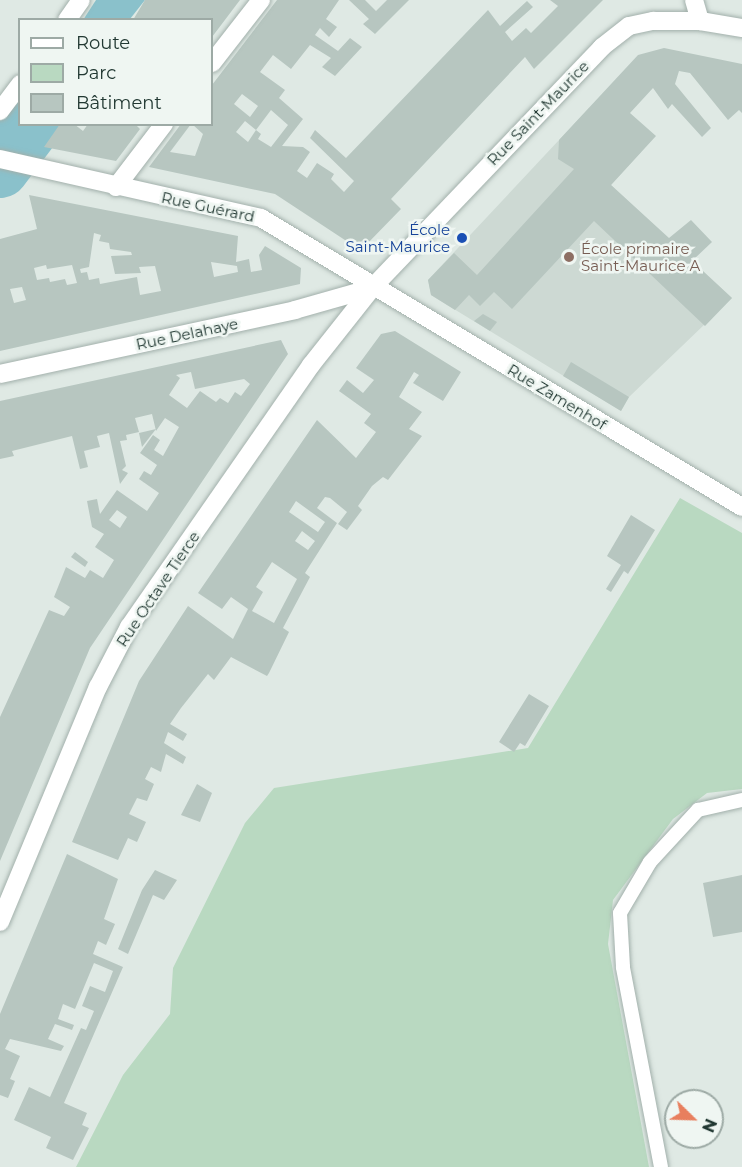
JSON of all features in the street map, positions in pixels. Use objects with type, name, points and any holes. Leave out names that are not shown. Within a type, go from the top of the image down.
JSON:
[{"type":"street","points":[[68,18],[81,0]]},
{"type":"street","points":[[213,62],[261,0]]},
{"type":"street","points":[[694,0],[700,21]]},
{"type":"street","name":"Rue Saint-Maurice","points":[[372,288],[602,47],[629,26],[653,21],[700,21],[742,28]]},
{"type":"street","points":[[0,111],[18,87]]},
{"type":"street","points":[[116,187],[162,126]]},
{"type":"street","name":"Rue Guérard","points":[[0,159],[27,167],[261,218],[372,288]]},
{"type":"street","name":"Rue Delahaye","points":[[0,374],[295,310],[372,288]]},
{"type":"street","name":"Rue Zamenhof","points":[[372,288],[742,507]]},
{"type":"street","name":"Rue Octave Tierce","points":[[0,922],[98,687],[129,627],[311,365],[372,288]]},
{"type":"lane","points":[[661,1167],[623,967],[620,913],[650,862],[698,810],[742,800]]},
{"type":"shaded area","name":"École primaire Saint-Maurice A","points":[[589,108],[641,152],[611,185],[732,298],[629,397],[621,411],[431,295],[428,280]]},
{"type":"green space","points":[[680,498],[742,533],[742,789],[707,793],[673,819],[613,900],[608,944],[649,1167],[76,1167],[123,1075],[170,1014],[173,968],[245,823],[274,788],[528,748]]},
{"type":"water","points":[[96,0],[145,0],[131,18],[84,18]]},
{"type":"water","points":[[18,118],[18,126],[59,126],[40,153],[4,140]]},
{"type":"building","points":[[145,0],[240,0],[213,36],[213,18],[134,18]]},
{"type":"building","points":[[277,0],[339,0],[326,19],[337,27],[329,37],[320,28],[315,35],[338,51],[350,38],[362,47],[335,76],[322,67],[331,58],[310,45],[291,69],[273,55],[260,72],[285,90],[279,98],[303,119],[282,146],[303,147],[310,152],[297,171],[307,178],[317,163],[334,174],[331,179],[344,192],[354,181],[310,138],[315,130],[346,158],[488,10],[500,26],[527,1],[533,7],[505,32],[512,41],[526,28],[531,33],[558,6],[550,0],[603,0],[534,69],[525,57],[391,199],[401,209],[366,245],[354,246],[275,194],[149,167],[180,126],[190,126],[170,152],[195,156],[203,134],[194,126],[213,126],[213,84]],"holes":[[[242,94],[258,106],[250,117],[234,104]],[[271,110],[288,125],[271,147],[258,139],[261,134],[256,130]],[[245,121],[256,130],[248,142],[236,132]]]},
{"type":"building","points":[[349,0],[365,0],[376,11],[387,0],[409,0],[375,34],[363,24],[369,19]]},
{"type":"building","points":[[664,48],[742,64],[742,113],[739,110],[728,120],[690,73],[679,71],[675,84],[711,128],[702,137],[672,104],[668,109],[653,88],[630,113],[656,136],[611,185],[669,238],[691,220],[712,242],[692,261],[732,298],[705,326],[594,221],[512,309],[494,292],[480,306],[469,295],[455,310],[431,295],[428,280],[454,253],[477,275],[574,169],[558,159],[559,140],[638,55]]},
{"type":"building","points":[[59,126],[77,126],[83,131],[87,126],[137,126],[140,129],[116,161],[44,147]]},
{"type":"building","points":[[29,195],[238,236],[236,262],[249,259],[251,272],[262,270],[259,255],[265,246],[301,268],[300,284],[0,351],[0,239],[37,229]],"holes":[[[94,233],[101,235],[99,241],[109,243],[110,249],[131,252],[132,255],[111,256],[115,274],[141,273],[139,267],[155,266],[161,291],[140,295],[137,277],[100,284],[99,278],[89,280],[87,272],[81,273],[80,269],[89,267]],[[211,262],[237,266],[238,272],[214,277]],[[46,265],[47,269],[72,265],[77,283],[67,285],[65,279],[50,282],[49,278],[37,280],[34,268]],[[22,287],[26,300],[14,303],[10,289]]]},
{"type":"building","points":[[483,314],[497,322],[490,331],[474,321]]},
{"type":"building","points":[[395,331],[461,372],[443,401],[413,383],[419,375],[414,372],[399,397],[422,412],[409,429],[422,436],[388,480],[383,477],[372,486],[358,506],[362,510],[347,530],[338,524],[347,512],[330,498],[325,497],[317,508],[337,523],[305,573],[310,577],[283,628],[289,632],[269,673],[267,676],[231,657],[214,680],[208,674],[181,708],[170,724],[187,734],[183,741],[168,732],[164,743],[186,757],[183,764],[166,754],[161,772],[151,767],[145,779],[154,784],[147,801],[137,798],[129,814],[146,822],[137,842],[128,838],[118,860],[72,842],[139,681],[188,606],[233,639],[248,609],[231,597],[222,609],[198,593],[317,420],[356,458],[376,432],[364,423],[371,414],[339,391],[347,380],[363,393],[374,380],[356,368],[381,334]],"holes":[[[296,501],[325,522],[318,532],[289,512]],[[302,531],[315,541],[308,550],[295,541]],[[272,562],[297,579],[274,623],[252,611],[263,592],[256,587]]]},
{"type":"building","points":[[281,340],[288,354],[90,648],[0,861],[0,717],[49,610],[64,616],[70,607],[54,597],[66,567],[85,578],[90,570],[103,578],[114,560],[95,547],[104,534],[92,527],[87,501],[97,499],[100,514],[117,490],[147,511],[159,493],[139,479],[144,471],[151,475],[157,465],[140,453],[153,435],[160,440],[154,450],[163,456],[179,427],[165,418],[156,431],[152,414],[135,418],[139,432],[126,435],[127,440],[120,441],[126,466],[122,470],[128,473],[120,484],[109,433],[97,436],[100,447],[84,451],[88,467],[80,469],[72,436],[12,451],[14,456],[0,459],[0,401]],"holes":[[[191,372],[195,389],[244,379],[250,384],[241,396],[235,392],[228,403],[220,398],[216,402],[200,391],[187,408],[169,395],[180,378],[176,375]],[[117,510],[127,517],[120,528],[109,520]]]},
{"type":"building","points":[[571,362],[629,397],[621,411],[563,376]]},
{"type":"building","points":[[156,429],[142,447],[139,433]]},
{"type":"building","points":[[631,515],[655,530],[628,574],[624,571],[611,592],[606,589],[621,565],[607,556]]},
{"type":"building","points":[[75,552],[88,562],[85,567],[71,557]]},
{"type":"building","points":[[529,694],[549,706],[525,746],[520,743],[514,752],[499,742]]},
{"type":"building","points":[[197,784],[212,793],[200,822],[181,815]]},
{"type":"building","points":[[67,854],[118,879],[104,919],[115,924],[106,945],[98,941],[93,954],[123,967],[64,1103],[87,1113],[82,1125],[89,1128],[73,1160],[46,1148],[51,1137],[14,1120],[29,1087],[50,1097],[81,1028],[86,1030],[94,1011],[82,1006],[90,986],[105,992],[113,971],[94,963],[75,1009],[63,1004],[58,1019],[74,1025],[72,1030],[55,1024],[48,1039],[64,1046],[61,1051],[10,1039],[5,1049],[20,1056],[10,1079],[15,1081],[8,1098],[0,1095],[0,1014]]},
{"type":"building","points":[[155,870],[177,880],[164,900],[153,895],[128,954],[118,949],[142,890]]},
{"type":"building","points":[[742,875],[742,932],[713,937],[703,883]]},
{"type":"waterway","points":[[0,169],[32,126]]},
{"type":"place","name":"École Saint-Maurice","points":[[462,238]]},
{"type":"place","name":"École primaire Saint-Maurice A","points":[[569,257]]}]
